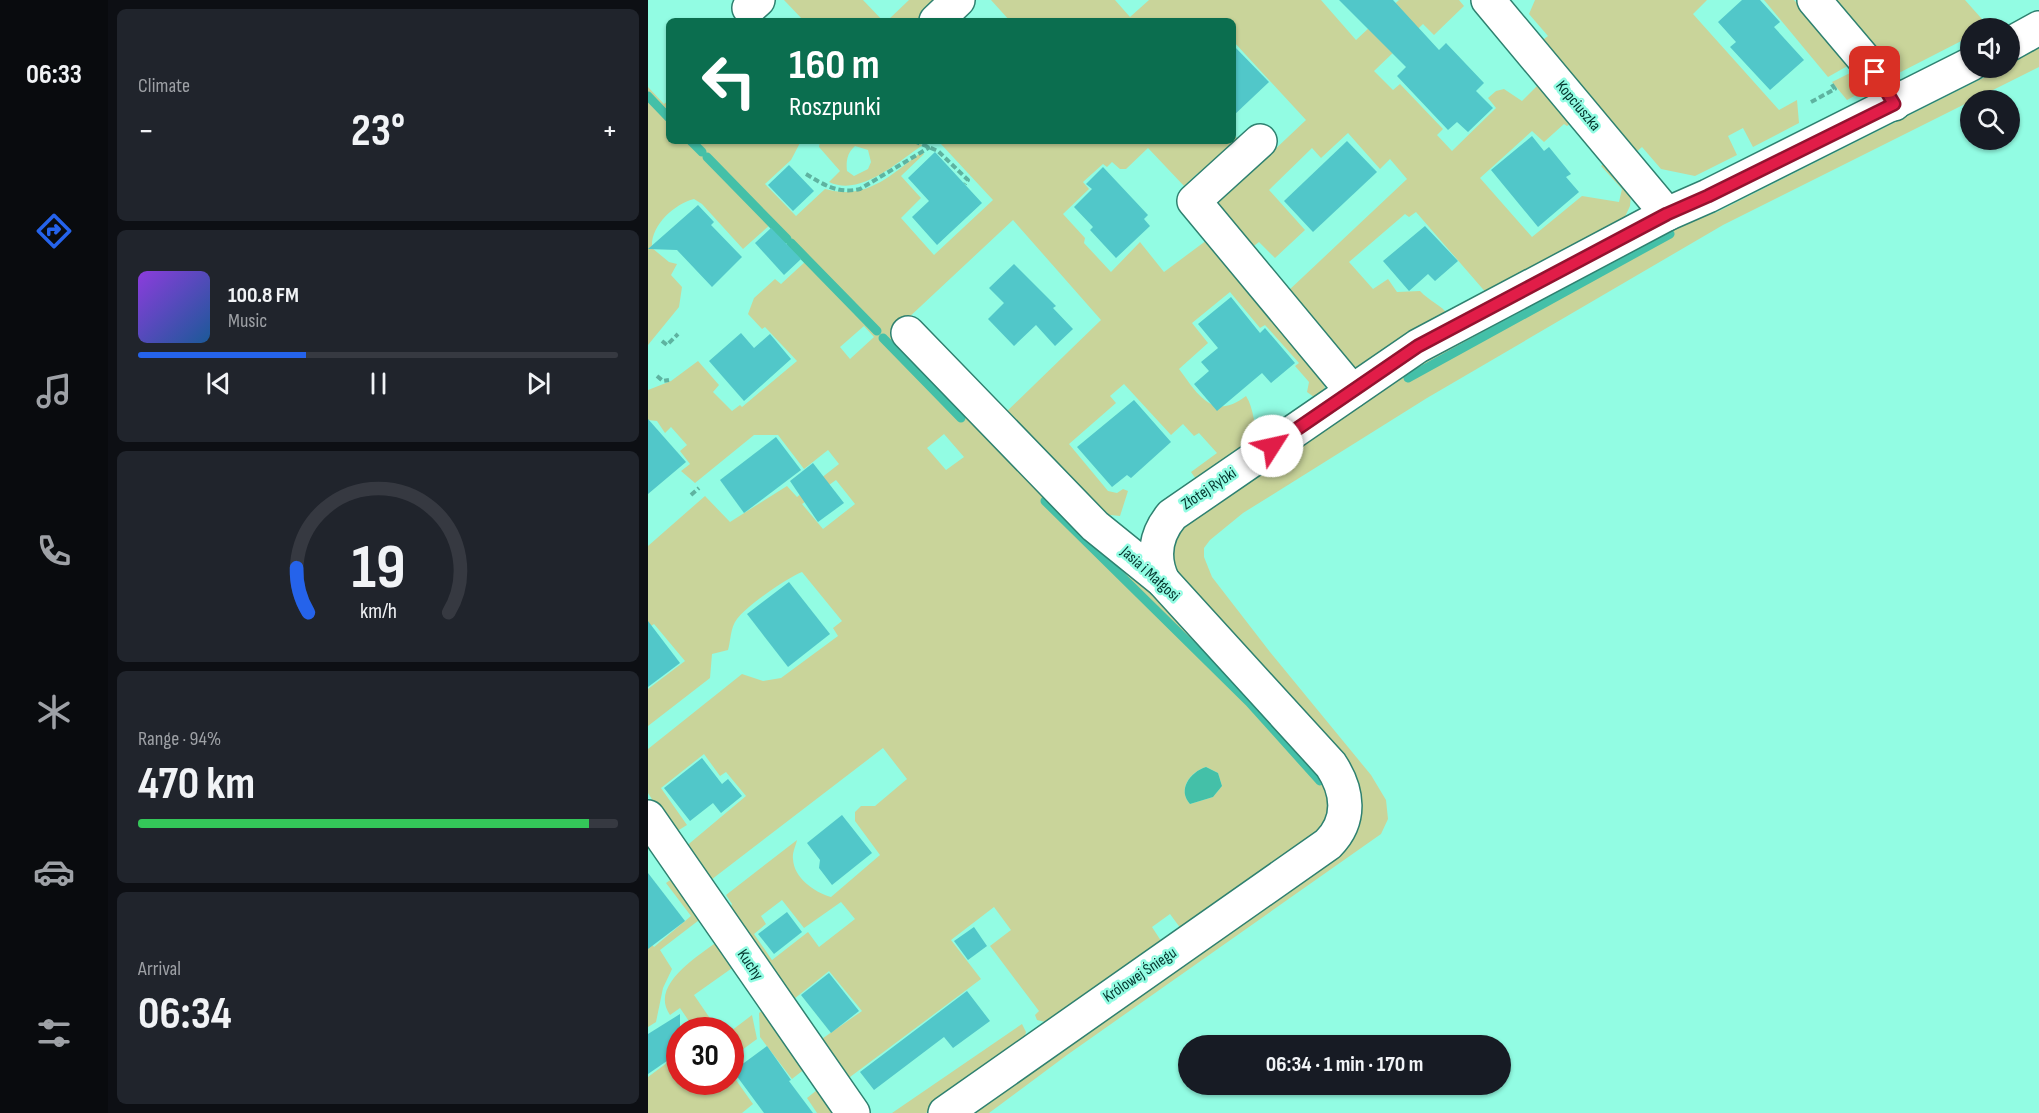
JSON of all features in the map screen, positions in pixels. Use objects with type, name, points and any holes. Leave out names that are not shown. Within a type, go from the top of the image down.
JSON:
[{"type":"street","points":[[939,18],[958,0]]},
{"type":"street","name":"Kopciuszka","points":[[1488,0],[1667,214]]},
{"type":"street","points":[[1814,0],[1872,67],[1894,104]]},
{"type":"street","points":[[2020,38],[2039,28]]},
{"type":"street","name":"Złotej Rybki","points":[[1163,581],[1156,551],[1161,531],[1172,515],[1418,346],[1667,214],[1708,196],[1960,70]]},
{"type":"street","points":[[1260,141],[1194,201],[1352,391]]},
{"type":"street","name":"Jasia i Małgosi","points":[[908,333],[1095,526],[1163,581],[1335,771],[1342,782],[1346,798],[1345,816],[1335,837]]},
{"type":"street","name":"Kuchy","points":[[648,817],[853,1113]]},
{"type":"street","name":"Królowej Śniegu","points":[[945,1113],[1335,837]]},
{"type":"path","points":[[1811,102],[1835,89],[1831,83]]},
{"type":"path","points":[[922,144],[947,158],[968,180],[964,184]]},
{"type":"path","points":[[806,174],[830,188],[849,192],[860,189],[930,147]]},
{"type":"path","points":[[662,341],[667,345],[678,334]]},
{"type":"path","points":[[657,376],[663,381],[669,380]]},
{"type":"path","points":[[691,495],[699,488]]},
{"type":"green space","points":[[784,0],[863,0],[880,18],[801,18]]},
{"type":"green space","points":[[909,0],[945,0],[925,18],[890,18]]},
{"type":"green space","points":[[991,0],[1115,0],[1130,17],[1149,0],[1321,0],[1356,40],[1399,0],[1459,0],[1464,6],[1434,35],[1423,24],[1374,71],[1393,90],[1400,84],[1443,129],[1437,135],[1452,151],[1496,108],[1488,98],[1496,91],[1504,89],[1522,101],[1542,81],[1570,124],[1567,126],[1564,124],[1544,142],[1532,131],[1480,178],[1532,237],[1582,196],[1619,202],[1622,189],[1601,166],[1608,160],[1631,195],[1630,206],[1623,221],[1488,295],[1416,212],[1409,217],[1405,214],[1349,262],[1373,289],[1388,279],[1397,292],[1420,291],[1449,316],[1363,369],[1346,366],[1287,292],[1407,179],[1390,159],[1380,169],[1348,133],[1321,158],[1312,148],[1269,190],[1305,230],[1275,258],[1259,242],[1250,249],[1216,205],[1306,120],[1236,44],[1236,18],[1007,18]]},
{"type":"green space","points":[[1535,0],[1707,0],[1693,14],[1779,110],[1797,100],[1799,123],[1753,147],[1743,128],[1728,136],[1737,155],[1695,176],[1661,169],[1642,147],[1634,154],[1540,42],[1548,36],[1529,14]]},
{"type":"green space","points":[[1764,0],[1794,0],[1851,64],[1828,77]]},
{"type":"green space","points":[[1826,0],[1965,0],[1981,18],[1960,18],[1960,42],[1891,77]]},
{"type":"green space","points":[[2039,48],[2039,67],[2020,76],[2020,58]]},
{"type":"green space","points":[[1860,68],[1863,76],[1860,93],[1847,100],[1832,82]]},
{"type":"green space","points":[[1983,78],[2017,78],[1993,90],[1960,90],[1960,106],[1723,225],[1427,398],[1243,513],[1210,540],[1204,548],[1204,557],[1212,577],[1371,775],[1386,800],[1388,819],[1381,834],[1067,1055],[989,1113],[963,1113],[1356,812],[1176,581],[1169,556],[1176,530],[1411,363],[1669,230],[1717,212]]},
{"type":"green space","points":[[648,87],[664,104],[666,102],[666,144],[799,144],[791,160],[765,184],[796,216],[825,189],[853,192],[866,189],[888,177],[922,152],[924,154],[901,176],[921,198],[901,218],[934,255],[993,200],[941,144],[1236,144],[1201,176],[1198,173],[1184,186],[1148,148],[1126,169],[1120,169],[1112,162],[1107,167],[1103,164],[1083,182],[1089,189],[1063,214],[1085,238],[1084,243],[1111,272],[1140,242],[1164,272],[1207,240],[1205,237],[1209,234],[1320,365],[1325,380],[1324,396],[1318,400],[1307,392],[1309,382],[1295,366],[1299,363],[1265,325],[1260,328],[1230,292],[1192,323],[1208,343],[1179,369],[1200,396],[1216,406],[1234,403],[1246,396],[1261,438],[1198,482],[1191,472],[1217,453],[1199,433],[1194,436],[1183,424],[1171,435],[1124,384],[1110,396],[1116,403],[1069,444],[1108,491],[1117,493],[1123,489],[1128,491],[1120,516],[1092,513],[1001,417],[1101,320],[1013,220],[890,335],[1045,494],[1162,595],[1243,679],[1313,758],[1331,784],[1335,812],[1331,826],[1324,836],[1184,933],[1170,914],[1152,927],[1165,947],[1053,1024],[1037,1020],[1035,1015],[1039,1011],[990,946],[1011,930],[994,907],[951,940],[981,979],[846,1080],[861,1101],[858,1104],[817,1050],[820,1047],[813,1043],[788,1006],[788,1000],[777,984],[775,986],[731,921],[728,914],[732,904],[726,895],[797,840],[793,857],[797,872],[812,888],[831,897],[880,855],[855,821],[855,812],[861,806],[875,806],[907,779],[883,748],[707,883],[684,848],[746,796],[726,772],[720,776],[704,754],[661,788],[687,825],[674,833],[648,793],[648,749],[742,674],[763,681],[781,678],[838,636],[833,628],[842,621],[802,572],[787,580],[749,607],[737,619],[733,626],[728,650],[712,654],[710,678],[648,726],[648,689],[685,661],[654,624],[648,628],[648,546],[705,496],[730,522],[787,486],[797,497],[839,464],[828,450],[804,469],[778,435],[754,435],[695,483],[681,471],[690,464],[680,451],[687,445],[671,427],[665,433],[657,421],[648,420],[648,390],[671,381],[698,361],[719,385],[713,392],[732,411],[740,405],[742,407],[797,361],[765,327],[762,329],[748,314],[754,298],[775,279],[781,284],[806,261],[771,224],[743,249],[702,204],[694,199],[671,211],[659,224],[652,240],[652,248],[669,262],[677,264],[671,275],[682,287],[679,307],[648,345]],"holes":[[[864,326],[874,337],[850,359],[840,347]],[[944,434],[964,457],[946,470],[927,448]],[[836,480],[855,504],[823,529],[802,504]],[[1206,767],[1218,773],[1222,786],[1213,797],[1190,804],[1185,793],[1187,782],[1200,769]],[[782,900],[804,928],[841,902],[855,919],[819,947],[808,932],[772,960],[754,934],[766,924],[761,916]],[[829,971],[862,1011],[816,1043],[789,1003]]]},
{"type":"green space","points":[[820,144],[923,145],[878,176],[854,185],[829,182],[840,171],[819,147]],"holes":[[[855,146],[868,150],[871,162],[868,169],[854,176],[847,171],[848,157]]]},
{"type":"green space","points":[[676,876],[703,917],[660,950],[672,969],[663,988],[656,1022],[648,1027],[648,940],[654,947],[691,916],[666,883]]},
{"type":"green space","points":[[722,938],[735,966],[694,995],[709,1017],[686,1017],[680,1008],[670,1015],[665,1003],[666,992],[672,981],[691,961]]},
{"type":"green space","points":[[763,1010],[806,1068],[792,1079],[760,1037],[759,1013]]},
{"type":"green space","points":[[752,1015],[757,1039],[744,1048],[744,1021]]},
{"type":"green space","points":[[1022,1024],[1026,1032],[1024,1039],[926,1113],[892,1113]]},
{"type":"green space","points":[[666,1064],[666,1095],[744,1095],[744,1091],[753,1104],[742,1113],[648,1113],[648,1077]]},
{"type":"green space","points":[[822,1086],[842,1113],[817,1113],[807,1098]]},
{"type":"water","points":[[1206,767],[1218,773],[1222,786],[1213,797],[1190,804],[1185,793],[1187,782],[1200,769]]},
{"type":"building","points":[[1339,0],[1393,0],[1439,50],[1446,43],[1484,83],[1476,91],[1493,108],[1468,132],[1457,122],[1448,130],[1397,76],[1406,67]]},
{"type":"building","points":[[1742,0],[1760,0],[1780,22],[1774,27],[1804,60],[1770,90],[1730,47],[1736,42],[1718,22]]},
{"type":"building","points":[[1236,48],[1269,82],[1236,113]]},
{"type":"building","points":[[1532,136],[1544,151],[1549,147],[1571,174],[1566,177],[1579,192],[1538,227],[1491,170]]},
{"type":"building","points":[[1347,141],[1377,172],[1313,232],[1284,201]]},
{"type":"building","points":[[935,152],[982,203],[937,245],[912,217],[929,201],[908,178]]},
{"type":"building","points":[[789,165],[814,191],[793,211],[768,185]]},
{"type":"building","points":[[1103,167],[1148,215],[1144,219],[1150,226],[1116,258],[1090,230],[1093,227],[1074,207],[1092,189],[1086,184]]},
{"type":"building","points":[[698,205],[714,222],[711,225],[742,257],[712,287],[677,250],[648,249]]},
{"type":"building","points":[[1425,226],[1458,261],[1435,281],[1428,274],[1409,291],[1383,261]]},
{"type":"building","points":[[771,228],[801,259],[784,275],[755,243]]},
{"type":"building","points":[[1014,264],[1056,306],[1053,308],[1073,329],[1055,346],[1036,325],[1014,346],[988,319],[1004,303],[989,288]]},
{"type":"building","points":[[1231,297],[1260,333],[1265,328],[1295,363],[1271,383],[1262,373],[1217,411],[1194,384],[1209,371],[1201,362],[1218,348],[1198,324]]},
{"type":"building","points":[[741,333],[754,348],[770,334],[791,359],[744,401],[709,361]]},
{"type":"building","points":[[1134,400],[1171,442],[1131,478],[1127,475],[1112,487],[1077,447]]},
{"type":"building","points":[[648,419],[686,462],[648,494]]},
{"type":"building","points":[[776,437],[801,470],[744,513],[720,480]]},
{"type":"building","points":[[813,463],[844,503],[818,522],[790,481]]},
{"type":"building","points":[[789,582],[830,634],[788,667],[747,614]]},
{"type":"building","points":[[648,621],[680,663],[648,687]]},
{"type":"building","points":[[702,758],[722,784],[728,779],[742,796],[721,813],[713,803],[690,821],[664,788]]},
{"type":"building","points":[[842,815],[872,853],[832,885],[819,868],[820,860],[807,843]]},
{"type":"building","points":[[648,873],[685,921],[648,949]]},
{"type":"building","points":[[787,912],[802,932],[774,954],[758,934]]},
{"type":"building","points":[[974,927],[987,946],[968,960],[954,941]]},
{"type":"building","points":[[829,973],[859,1011],[831,1033],[801,995]]},
{"type":"building","points":[[967,991],[990,1021],[953,1048],[944,1037],[874,1090],[860,1072]]},
{"type":"building","points":[[666,1023],[666,1062],[648,1074],[648,1034]]},
{"type":"building","points":[[767,1046],[813,1113],[764,1113],[744,1086],[744,1063]]},
{"type":"waterway","points":[[648,96],[666,115]]},
{"type":"waterway","points":[[694,144],[702,152]]},
{"type":"waterway","points":[[707,157],[787,239]]},
{"type":"waterway","points":[[1408,378],[1670,234]]},
{"type":"waterway","points":[[791,243],[877,331]]},
{"type":"waterway","points":[[883,338],[961,418]]},
{"type":"waterway","points":[[1045,501],[1249,702],[1320,781]]},
{"type":"route","points":[[1272,446],[1418,346],[1478,313],[1629,233],[1894,104],[1875,72]]}]
